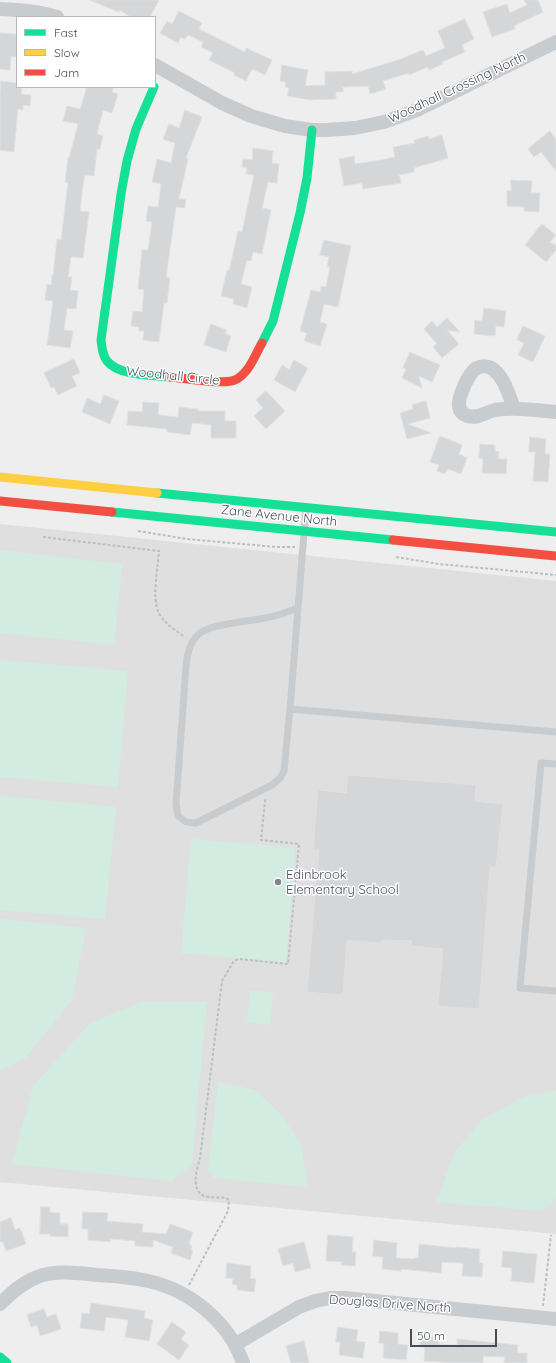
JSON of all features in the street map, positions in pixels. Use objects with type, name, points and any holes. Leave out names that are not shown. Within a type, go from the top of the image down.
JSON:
[{"type":"main road","name":"Woodhall Circle","points":[[154,88],[136,129],[127,161],[101,340],[101,351],[106,361],[115,368],[126,372],[223,382],[236,380],[249,367],[273,321],[279,299],[306,185],[312,130]]},
{"type":"main road","name":"Zane Avenue North","points":[[0,477],[556,532]]},
{"type":"main road","name":"Zane Avenue North","points":[[0,501],[556,556]]},
{"type":"main road","points":[[0,1357],[7,1363]]},
{"type":"street","points":[[0,9],[22,10],[45,13],[54,16]]},
{"type":"street","name":"Woodhall Crossing North","points":[[159,67],[222,103],[251,116],[285,126],[312,130],[355,128],[384,122],[417,110],[556,42]]},
{"type":"street","name":"Woodhall Circle","points":[[156,81],[159,67]]},
{"type":"street","points":[[514,408],[556,412]]},
{"type":"street","points":[[0,1304],[19,1286],[37,1277],[53,1273],[72,1273],[131,1278],[160,1284],[184,1294],[213,1317],[236,1344],[243,1363]]},
{"type":"street","name":"Douglas Drive North","points":[[236,1344],[299,1307],[315,1301],[330,1298],[345,1298],[556,1319]]},
{"type":"lane","points":[[298,608],[275,616],[211,628],[200,633],[192,642],[186,666],[176,804],[178,816],[186,822],[196,823],[273,784],[280,778],[284,771],[290,709],[298,608],[304,531],[306,507]]},
{"type":"lane","points":[[290,709],[556,732]]},
{"type":"lane","points":[[556,764],[541,763],[520,988],[556,991]]},
{"type":"path","points":[[136,531],[187,539],[288,548]]},
{"type":"path","points":[[43,537],[159,551],[156,591],[158,611],[168,624],[192,642]]},
{"type":"path","points":[[395,556],[439,564],[556,575]]},
{"type":"path","points":[[184,1294],[228,1211],[230,1204],[229,1200],[226,1198],[204,1196],[196,1186],[195,1178],[200,1158],[222,981],[234,961],[239,959],[288,964],[299,844],[261,840],[265,801],[273,784]]},
{"type":"path","points":[[542,1318],[551,1235]]},
{"type":"shaded area","name":"Edinbrook Elementary School","points":[[0,524],[556,581],[556,1234],[0,1182]]},
{"type":"green space","points":[[0,550],[122,564],[114,645],[0,633]]},
{"type":"green space","points":[[0,660],[128,671],[118,787],[0,777]]},
{"type":"green space","points":[[0,796],[116,807],[105,919],[0,910]]},
{"type":"green space","points":[[191,839],[295,848],[286,962],[181,953]]},
{"type":"green space","points":[[0,919],[86,928],[72,1000],[25,1058],[0,1070]]},
{"type":"green space","points":[[250,990],[273,992],[270,1025],[247,1022]]},
{"type":"green space","points":[[141,1002],[207,1002],[192,1165],[172,1181],[12,1164],[33,1086],[89,1024]]},
{"type":"green space","points":[[218,1082],[255,1090],[281,1114],[301,1144],[308,1187],[214,1178],[208,1170]]},
{"type":"green space","points":[[556,1091],[556,1199],[543,1211],[437,1202],[454,1153],[482,1120],[523,1097]]},
{"type":"building","points":[[90,0],[159,0],[151,16],[129,16],[119,10],[119,12]]},
{"type":"building","points":[[524,0],[538,0],[543,12],[514,26],[515,29],[492,37],[483,12],[507,4],[510,13],[527,5]]},
{"type":"building","points":[[179,11],[202,23],[199,29],[245,52],[246,48],[272,60],[265,75],[252,69],[246,81],[234,75],[235,73],[209,60],[213,53],[201,47],[203,42],[188,35],[185,39],[181,37],[178,43],[160,33],[167,21],[172,24]]},
{"type":"building","points":[[465,19],[474,39],[462,45],[465,52],[442,62],[443,64],[429,70],[428,67],[409,75],[409,73],[383,81],[386,89],[370,94],[368,86],[343,87],[343,92],[336,92],[336,99],[310,100],[287,96],[289,88],[285,87],[286,82],[280,81],[282,65],[308,70],[305,86],[325,85],[325,72],[352,71],[352,74],[398,60],[423,50],[426,56],[445,48],[438,31]]},
{"type":"building","points":[[0,33],[16,34],[16,57],[11,56],[10,70],[0,69]]},
{"type":"building","points":[[1,81],[16,83],[16,88],[22,88],[21,94],[31,95],[30,106],[23,105],[23,110],[18,109],[14,152],[0,150]]},
{"type":"building","points":[[87,88],[114,88],[112,92],[118,94],[112,113],[103,110],[97,134],[103,136],[100,149],[97,149],[94,176],[85,175],[83,184],[80,211],[89,212],[83,258],[71,257],[68,277],[72,277],[70,290],[78,291],[76,309],[67,308],[64,330],[73,331],[70,348],[47,345],[53,301],[45,300],[47,284],[51,285],[53,275],[57,239],[61,240],[68,183],[65,182],[68,157],[69,158],[78,124],[63,121],[67,106],[80,109]]},
{"type":"building","points":[[185,110],[202,117],[186,158],[188,159],[179,199],[186,199],[185,208],[176,207],[166,277],[170,278],[167,303],[164,303],[159,342],[143,340],[144,331],[139,331],[139,327],[131,326],[133,311],[142,312],[144,290],[138,289],[142,250],[148,250],[152,222],[146,221],[148,206],[158,207],[161,184],[152,182],[157,159],[171,163],[175,143],[163,139],[169,124],[179,128]]},
{"type":"building","points":[[550,131],[556,139],[556,171],[541,152],[534,157],[528,149]]},
{"type":"building","points":[[442,135],[448,158],[414,168],[414,172],[399,175],[401,183],[363,189],[362,183],[344,186],[339,159],[354,156],[355,164],[395,157],[393,147],[415,143],[414,140],[429,136],[429,139]]},
{"type":"building","points":[[253,148],[273,151],[272,163],[279,164],[277,183],[268,182],[262,208],[271,210],[262,254],[253,252],[251,261],[247,260],[241,284],[252,287],[247,308],[233,304],[234,299],[221,296],[227,270],[229,271],[238,231],[242,232],[254,175],[246,174],[247,168],[242,167],[243,159],[252,160]]},
{"type":"building","points":[[511,180],[532,181],[531,193],[540,193],[539,212],[524,211],[524,207],[507,206],[507,190],[511,191]]},
{"type":"building","points":[[542,224],[556,235],[550,242],[556,246],[556,250],[546,262],[525,245]]},
{"type":"building","points":[[324,240],[351,246],[338,307],[324,304],[320,322],[327,324],[320,346],[304,341],[307,333],[300,331],[311,290],[320,292],[321,286],[326,287],[330,267],[327,267],[329,257],[320,255]]},
{"type":"building","points":[[484,308],[506,311],[504,327],[496,326],[495,336],[474,334],[475,320],[482,321]]},
{"type":"building","points":[[447,318],[460,332],[447,330],[459,344],[442,358],[433,347],[437,344],[424,329],[432,321],[437,327]]},
{"type":"building","points":[[211,324],[227,330],[225,334],[231,336],[226,352],[204,345]]},
{"type":"building","points":[[523,326],[545,336],[533,362],[518,355],[524,343],[517,340]]},
{"type":"building","points":[[410,352],[440,365],[432,382],[419,376],[422,388],[402,378],[406,369],[403,368]]},
{"type":"building","points":[[74,359],[80,373],[72,376],[77,386],[58,395],[54,387],[51,388],[44,373]]},
{"type":"building","points":[[294,360],[308,368],[295,392],[274,380],[282,365],[289,369]]},
{"type":"building","points":[[266,391],[285,411],[266,429],[254,416],[263,408],[256,400]]},
{"type":"building","points":[[104,395],[119,401],[110,424],[82,412],[87,398],[100,404]]},
{"type":"building","points":[[426,401],[430,418],[408,424],[431,433],[407,439],[400,413],[413,409],[412,405]]},
{"type":"building","points":[[143,402],[159,403],[158,415],[178,417],[179,407],[198,409],[198,411],[225,411],[225,421],[236,421],[236,438],[211,438],[211,425],[192,423],[190,435],[167,432],[167,429],[127,425],[128,411],[142,412]]},
{"type":"building","points":[[440,436],[462,445],[459,454],[467,458],[461,474],[448,469],[445,474],[437,471],[439,465],[430,462]]},
{"type":"building","points":[[530,437],[546,439],[545,454],[550,454],[548,482],[533,481],[535,452],[529,452]]},
{"type":"building","points":[[480,444],[495,445],[495,451],[499,452],[498,459],[507,459],[506,474],[482,473],[483,459],[479,458]]},
{"type":"building","points":[[348,775],[476,785],[475,801],[503,804],[496,867],[490,867],[479,1009],[438,1006],[443,949],[411,946],[411,941],[381,940],[381,943],[347,940],[343,995],[307,992],[319,849],[313,849],[318,790],[346,793]]},
{"type":"building","points":[[41,1207],[50,1207],[50,1212],[60,1213],[60,1224],[68,1224],[68,1237],[40,1234]]},
{"type":"building","points":[[83,1212],[108,1213],[107,1221],[143,1224],[142,1232],[166,1234],[170,1224],[193,1232],[189,1244],[192,1246],[191,1250],[193,1251],[190,1260],[171,1253],[173,1247],[153,1240],[153,1247],[135,1246],[135,1241],[111,1239],[110,1242],[88,1240],[88,1229],[82,1229]]},
{"type":"building","points":[[11,1218],[15,1230],[20,1228],[26,1244],[6,1251],[3,1242],[0,1242],[0,1222]]},
{"type":"building","points":[[328,1235],[353,1237],[352,1252],[356,1252],[355,1266],[341,1265],[342,1262],[326,1261]]},
{"type":"building","points":[[374,1240],[397,1243],[396,1258],[418,1258],[419,1244],[480,1249],[479,1263],[483,1263],[482,1277],[462,1276],[463,1263],[442,1262],[441,1273],[401,1269],[401,1271],[382,1269],[383,1257],[373,1256]]},
{"type":"building","points":[[304,1242],[311,1268],[295,1272],[293,1263],[283,1266],[278,1249]]},
{"type":"building","points":[[503,1251],[537,1254],[534,1283],[511,1281],[512,1268],[502,1267]]},
{"type":"building","points":[[227,1263],[251,1266],[250,1278],[256,1279],[254,1292],[237,1290],[237,1285],[232,1284],[233,1279],[226,1278]]},
{"type":"building","points":[[91,1303],[145,1311],[144,1318],[153,1320],[149,1341],[125,1337],[128,1320],[106,1317],[104,1331],[80,1328],[82,1313],[89,1314]]},
{"type":"building","points":[[44,1309],[47,1317],[56,1314],[61,1329],[40,1336],[37,1325],[31,1327],[27,1315]]},
{"type":"building","points":[[172,1322],[186,1332],[181,1339],[189,1345],[179,1360],[157,1344]]},
{"type":"building","points":[[338,1327],[358,1330],[356,1341],[365,1342],[363,1358],[339,1355],[340,1342],[336,1342]]},
{"type":"building","points":[[380,1331],[398,1333],[398,1344],[408,1345],[406,1360],[383,1358],[384,1344],[379,1343]]},
{"type":"building","points":[[421,1335],[439,1337],[438,1344],[457,1345],[457,1339],[518,1345],[517,1353],[527,1353],[527,1363],[504,1363],[505,1357],[483,1356],[483,1363],[424,1361],[425,1348],[420,1347]]},
{"type":"building","points":[[304,1341],[309,1363],[291,1363],[286,1346]]},
{"type":"traffic: fast","points":[[154,88],[136,129],[127,161],[101,340],[104,356],[112,366],[119,370],[136,374],[170,377]]},
{"type":"traffic: fast","points":[[262,343],[273,321],[300,213],[307,178],[312,130]]},
{"type":"traffic: fast","points":[[157,493],[556,532]]},
{"type":"traffic: fast","points":[[112,512],[393,540]]},
{"type":"traffic: fast","points":[[0,1357],[7,1363]]},
{"type":"traffic: slow","points":[[0,477],[157,493]]},
{"type":"traffic: jam","points":[[170,377],[215,382],[232,381],[242,376],[252,362],[262,343]]},
{"type":"traffic: jam","points":[[0,501],[112,512]]},
{"type":"traffic: jam","points":[[393,540],[556,556]]},
{"type":"place","name":"Edinbrook Elementary School","points":[[278,882]]}]
